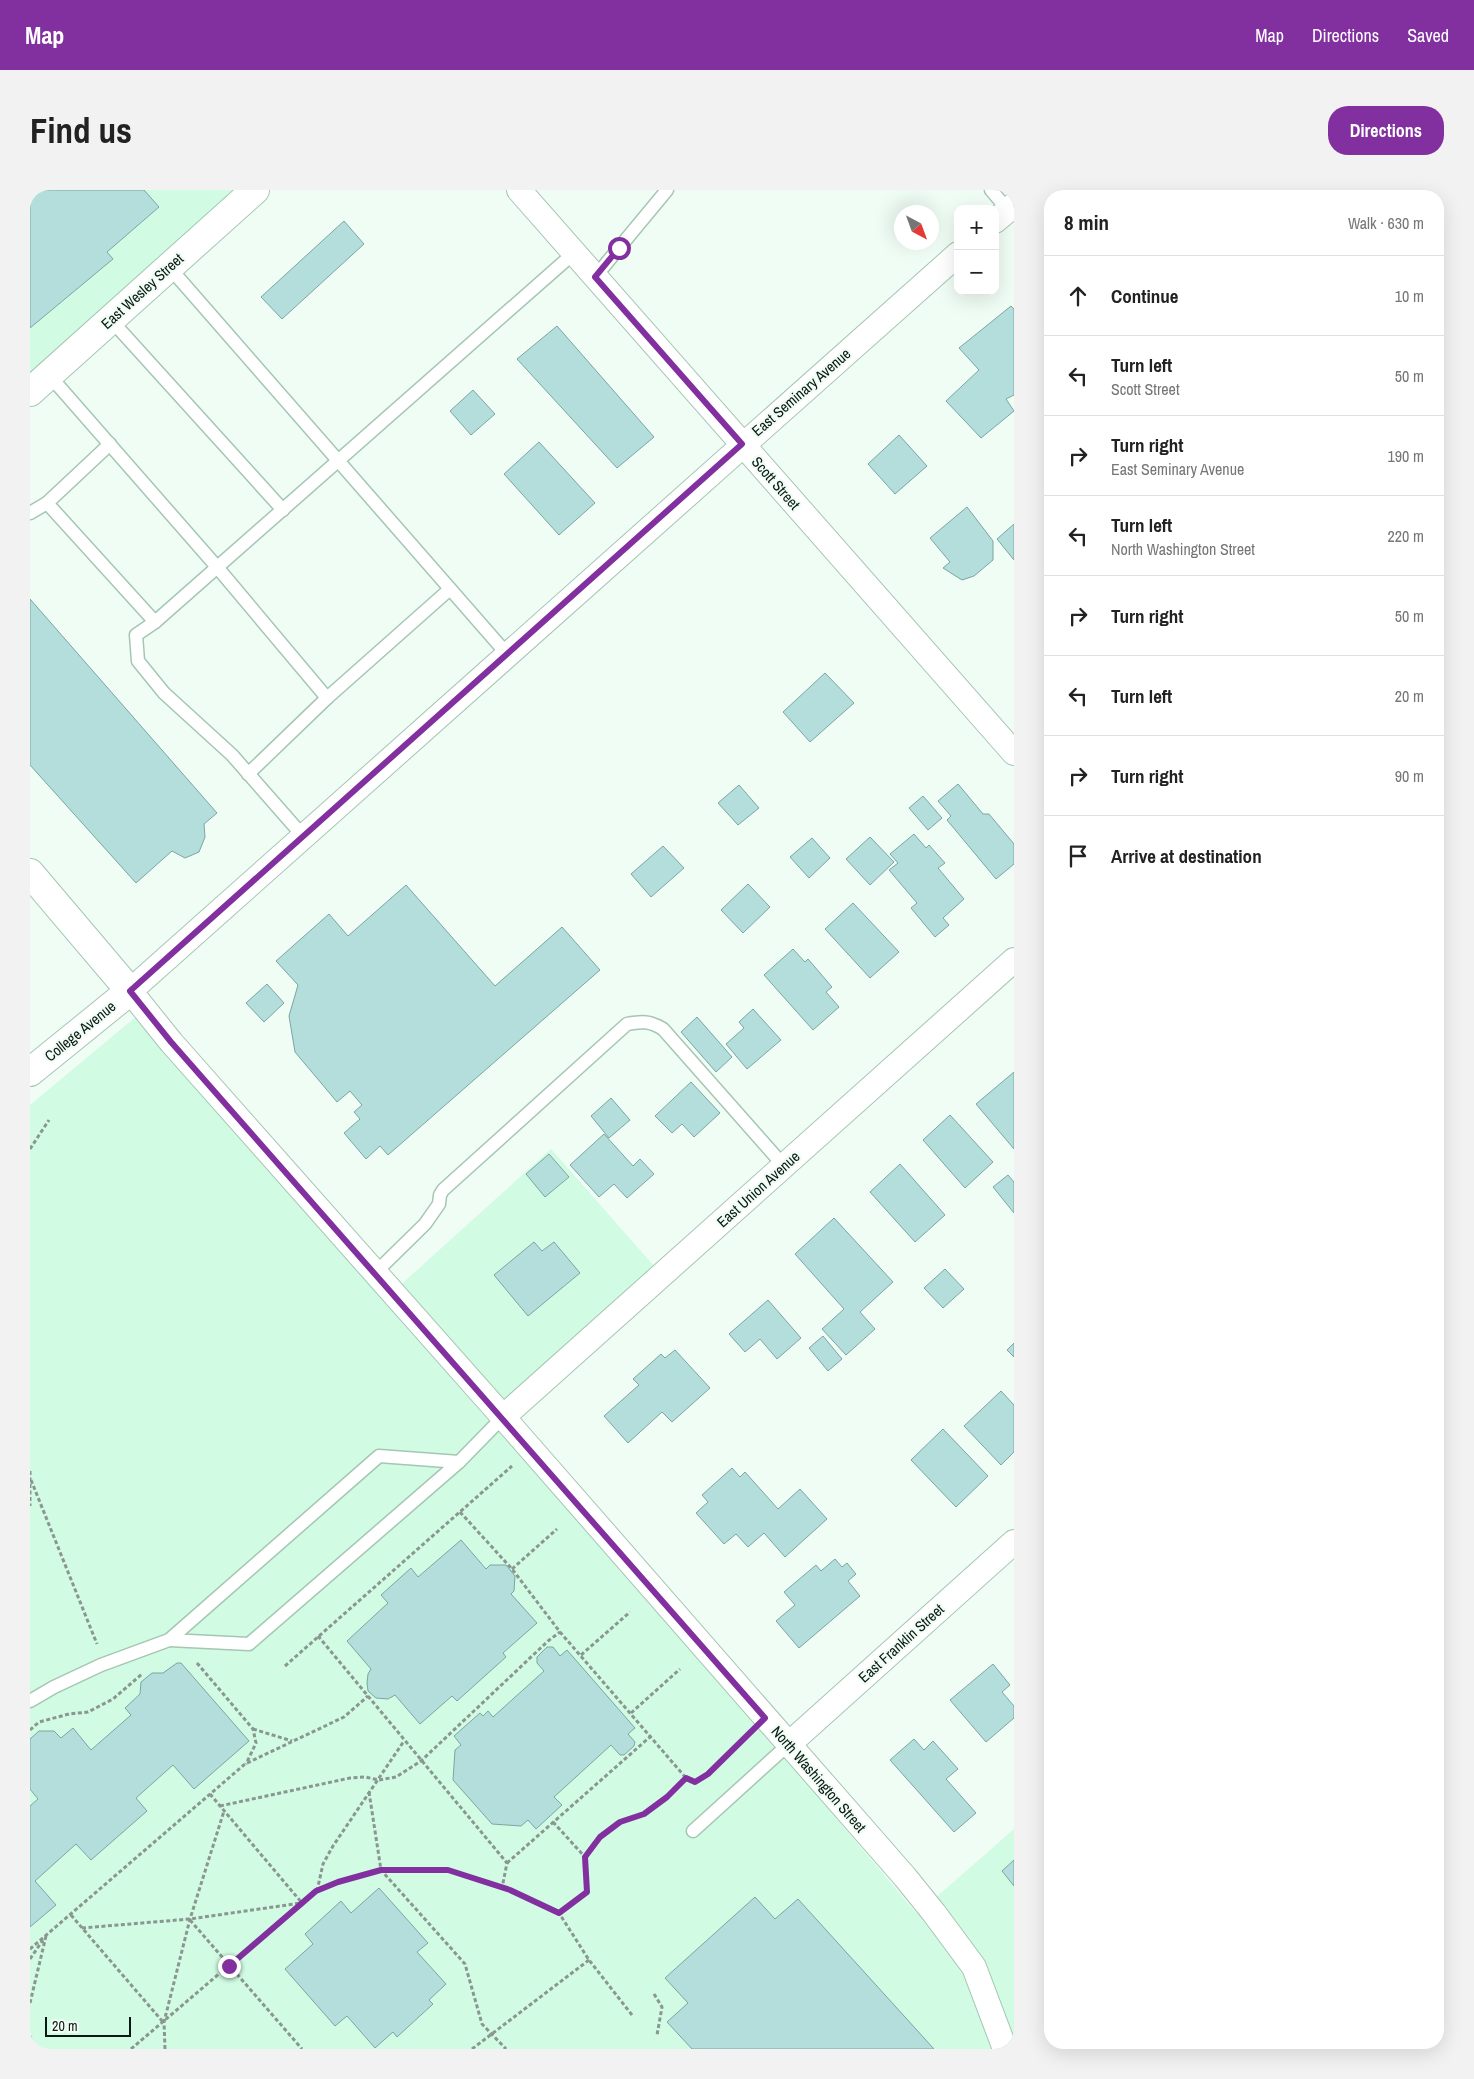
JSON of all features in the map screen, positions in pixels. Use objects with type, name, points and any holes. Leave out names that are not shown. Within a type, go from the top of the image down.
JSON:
[{"type":"street","name":"East Wesley Street","points":[[39,383],[255,190]]},
{"type":"street","name":"Scott Street","points":[[518,190],[1014,753]]},
{"type":"street","name":"East Seminary Avenue","points":[[130,991],[742,444],[954,258]]},
{"type":"street","name":"North Washington Street","points":[[30,873],[130,991],[177,1050],[503,1417],[905,1877],[974,1968],[1005,2049]]},
{"type":"street","name":"East Union Avenue","points":[[503,1417],[1014,960]]},
{"type":"street","name":"College Avenue","points":[[30,1072],[130,991]]},
{"type":"street","name":"East Franklin Street","points":[[789,1744],[1014,1542]]},
{"type":"lane","points":[[595,277],[667,190]]},
{"type":"lane","points":[[991,190],[1006,212]]},
{"type":"lane","points":[[304,836],[232,755],[164,693],[138,661],[136,635],[155,622],[574,253]]},
{"type":"lane","points":[[169,267],[507,654]]},
{"type":"lane","points":[[111,320],[283,510]]},
{"type":"lane","points":[[39,383],[110,444],[218,567],[327,698]]},
{"type":"lane","points":[[30,513],[47,503],[110,444]]},
{"type":"lane","points":[[47,503],[155,622]]},
{"type":"lane","points":[[248,774],[327,698],[450,589]]},
{"type":"lane","points":[[375,1273],[425,1224],[439,1204],[440,1195],[443,1190],[627,1024],[642,1021],[653,1023],[663,1029],[784,1166]]},
{"type":"lane","points":[[169,1640],[249,1644],[459,1462],[503,1417]]},
{"type":"lane","points":[[30,1701],[54,1687],[105,1663],[169,1640],[379,1456],[459,1462]]},
{"type":"lane","points":[[693,1831],[789,1744]]},
{"type":"path","points":[[30,1149],[49,1120]]},
{"type":"path","points":[[286,1666],[518,1462]]},
{"type":"path","points":[[30,1471],[30,1506]]},
{"type":"path","points":[[31,1480],[105,1663]]},
{"type":"path","points":[[460,1512],[512,1569],[560,1632],[581,1654],[686,1778],[695,1782],[708,1774],[765,1718]]},
{"type":"path","points":[[512,1569],[557,1529]]},
{"type":"path","points":[[581,1654],[630,1612]]},
{"type":"path","points":[[220,1806],[350,1778],[365,1777],[379,1780],[396,1777],[421,1761],[560,1632]]},
{"type":"path","points":[[318,1636],[507,1863]]},
{"type":"path","points":[[194,1660],[253,1730],[256,1743],[245,1764]]},
{"type":"path","points":[[631,1713],[680,1669]]},
{"type":"path","points":[[30,1730],[40,1722],[69,1714],[88,1712],[113,1699],[146,1671]]},
{"type":"path","points":[[30,1949],[245,1764],[344,1717],[368,1696]]},
{"type":"path","points":[[253,1730],[293,1741]]},
{"type":"path","points":[[502,1888],[507,1863],[651,1736]]},
{"type":"path","points":[[316,1891],[323,1864],[332,1846],[404,1741]]},
{"type":"path","points":[[585,1857],[600,1837],[620,1822],[644,1814],[667,1797],[686,1778]]},
{"type":"path","points":[[369,1792],[381,1870],[465,1964],[482,2024],[506,2049]]},
{"type":"path","points":[[210,1794],[302,1902]]},
{"type":"path","points":[[165,2049],[164,2022],[190,1919],[224,1810]]},
{"type":"path","points":[[554,1822],[585,1857],[587,1892],[559,1913]]},
{"type":"path","points":[[131,2049],[316,1891],[338,1882],[381,1870],[448,1870],[502,1888],[559,1913],[588,1960],[632,2015]]},
{"type":"path","points":[[82,1928],[190,1919],[302,1902]]},
{"type":"path","points":[[71,1915],[164,2022]]},
{"type":"path","points":[[190,1919],[302,2049]]},
{"type":"path","points":[[30,1959],[46,1936]]},
{"type":"path","points":[[30,2004],[46,1936]]},
{"type":"path","points":[[472,2049],[588,1960]]},
{"type":"path","points":[[654,1994],[662,2007],[657,2035]]},
{"type":"path","points":[[30,2036],[34,2049]]},
{"type":"shaded area","points":[[30,190],[238,190],[30,376]]},
{"type":"shaded area","points":[[138,1015],[385,1299],[551,1149],[654,1266],[487,1414],[794,1768],[917,1914],[1014,1829],[1014,2049],[30,2049],[30,1105]]},
{"type":"building","points":[[30,190],[144,190],[159,207],[107,252],[113,259],[30,328]]},
{"type":"building","points":[[344,221],[364,244],[282,319],[261,297]]},
{"type":"building","points":[[1011,306],[1014,309],[1014,395],[1006,399],[1014,411],[981,438],[946,401],[979,370],[959,348]]},
{"type":"building","points":[[557,326],[654,437],[617,468],[517,359]]},
{"type":"building","points":[[473,390],[495,414],[471,435],[450,411]]},
{"type":"building","points":[[899,435],[927,466],[895,494],[868,464]]},
{"type":"building","points":[[539,442],[595,503],[559,535],[504,474]]},
{"type":"building","points":[[967,507],[993,541],[993,560],[974,576],[962,580],[943,568],[950,562],[930,538]]},
{"type":"building","points":[[1014,524],[1014,560],[997,539]]},
{"type":"building","points":[[30,599],[217,813],[204,824],[205,837],[199,852],[185,858],[172,851],[136,883],[30,765]]},
{"type":"building","points":[[825,673],[854,703],[810,742],[783,712]]},
{"type":"building","points":[[958,784],[983,814],[989,814],[1014,844],[1014,864],[996,879],[947,820],[951,816],[938,801]]},
{"type":"building","points":[[739,785],[759,808],[738,825],[718,803]]},
{"type":"building","points":[[923,796],[942,818],[928,830],[909,808]]},
{"type":"building","points":[[914,834],[926,848],[929,845],[945,863],[938,868],[964,899],[943,918],[949,925],[935,937],[911,908],[917,903],[889,870],[898,863],[890,854]]},
{"type":"building","points":[[870,837],[894,862],[870,885],[846,859]]},
{"type":"building","points":[[812,838],[830,858],[809,878],[790,857]]},
{"type":"building","points":[[663,846],[684,868],[651,897],[631,874]]},
{"type":"building","points":[[748,884],[770,907],[743,933],[721,910]]},
{"type":"building","points":[[406,885],[495,986],[562,927],[600,970],[388,1155],[380,1146],[366,1159],[344,1133],[360,1119],[354,1112],[362,1105],[350,1091],[337,1102],[295,1052],[289,1016],[298,985],[276,961],[329,914],[348,936]]},
{"type":"building","points":[[853,903],[899,952],[870,978],[825,929]]},
{"type":"building","points":[[793,949],[805,962],[808,959],[832,987],[826,992],[839,1007],[813,1030],[764,975]]},
{"type":"building","points":[[267,984],[284,1003],[264,1022],[246,1003]]},
{"type":"building","points":[[753,1009],[781,1040],[747,1069],[726,1044],[744,1028],[739,1022]]},
{"type":"building","points":[[697,1017],[732,1057],[716,1072],[681,1032]]},
{"type":"building","points":[[1014,1072],[1014,1149],[976,1104]]},
{"type":"building","points":[[691,1082],[720,1113],[694,1137],[682,1124],[672,1133],[655,1116]]},
{"type":"building","points":[[611,1098],[630,1120],[609,1138],[591,1116]]},
{"type":"building","points":[[950,1115],[993,1162],[965,1188],[923,1140]]},
{"type":"building","points":[[604,1134],[633,1166],[640,1159],[654,1174],[627,1198],[614,1184],[599,1197],[570,1165]]},
{"type":"building","points":[[549,1154],[569,1177],[545,1197],[526,1174]]},
{"type":"building","points":[[900,1164],[945,1215],[915,1242],[870,1192]]},
{"type":"building","points":[[1008,1175],[1014,1182],[1014,1213],[993,1187]]},
{"type":"building","points":[[834,1218],[893,1282],[860,1312],[875,1329],[846,1355],[822,1329],[844,1309],[795,1254]]},
{"type":"building","points":[[534,1242],[542,1251],[554,1242],[580,1273],[528,1316],[494,1275]]},
{"type":"building","points":[[945,1269],[964,1289],[943,1308],[924,1288]]},
{"type":"building","points":[[768,1300],[801,1338],[777,1359],[760,1339],[745,1352],[729,1334]]},
{"type":"building","points":[[823,1336],[842,1359],[828,1371],[809,1348]]},
{"type":"building","points":[[1014,1343],[1014,1357],[1007,1350]]},
{"type":"building","points":[[675,1350],[710,1388],[672,1422],[662,1412],[628,1443],[604,1416],[639,1385],[633,1379],[661,1354],[665,1358]]},
{"type":"building","points":[[1001,1391],[1014,1405],[1014,1452],[1001,1465],[964,1426]]},
{"type":"building","points":[[943,1429],[988,1476],[956,1507],[911,1460]]},
{"type":"building","points":[[732,1468],[740,1477],[745,1472],[778,1509],[800,1489],[827,1519],[785,1557],[764,1533],[748,1547],[736,1534],[724,1544],[696,1513],[708,1502],[702,1495]]},
{"type":"building","points":[[461,1540],[486,1569],[490,1565],[506,1565],[515,1576],[514,1591],[511,1594],[537,1623],[503,1653],[506,1657],[457,1701],[452,1696],[420,1724],[395,1695],[388,1699],[376,1698],[368,1691],[368,1674],[371,1669],[347,1641],[388,1603],[381,1595],[411,1568],[418,1577]]},
{"type":"building","points":[[835,1559],[842,1567],[847,1563],[856,1574],[848,1581],[860,1596],[799,1648],[776,1621],[795,1605],[784,1592],[816,1565],[821,1571]]},
{"type":"building","points":[[547,1647],[553,1647],[560,1656],[567,1650],[635,1728],[628,1734],[635,1742],[634,1746],[624,1755],[620,1755],[611,1745],[554,1797],[562,1805],[536,1829],[528,1820],[521,1826],[492,1824],[453,1780],[455,1750],[461,1745],[454,1736],[480,1713],[483,1716],[488,1711],[493,1717],[544,1671],[537,1663],[537,1657]]},
{"type":"building","points":[[177,1663],[181,1663],[249,1741],[194,1789],[173,1765],[136,1798],[147,1811],[91,1860],[76,1844],[35,1881],[56,1905],[30,1927],[30,1806],[38,1799],[30,1789],[30,1739],[39,1731],[54,1731],[61,1738],[73,1728],[91,1750],[131,1715],[125,1708],[140,1694],[141,1682],[152,1673],[163,1673]]},
{"type":"building","points":[[993,1664],[1010,1685],[1002,1692],[1014,1706],[1014,1718],[986,1742],[950,1700]]},
{"type":"building","points":[[914,1739],[924,1750],[933,1741],[958,1769],[946,1779],[976,1813],[954,1832],[890,1760]]},
{"type":"building","points":[[1014,1860],[1014,1886],[1002,1871]]},
{"type":"building","points":[[379,1888],[428,1943],[417,1952],[446,1984],[429,2000],[433,2004],[397,2037],[393,2032],[375,2048],[347,2016],[335,2026],[285,1969],[313,1944],[305,1934],[341,1901],[351,1913]]},
{"type":"building","points":[[755,1897],[775,1919],[798,1899],[934,2049],[692,2049],[667,2022],[688,2003],[665,1978]]},
{"type":"route","points":[[229,1966],[316,1891],[338,1882],[381,1870],[448,1870],[510,1890],[559,1913],[587,1892],[585,1857],[600,1837],[620,1822],[644,1814],[667,1797],[686,1778],[695,1782],[708,1774],[765,1718],[503,1417],[171,1042],[130,991],[742,444],[595,277],[619,248]]}]
